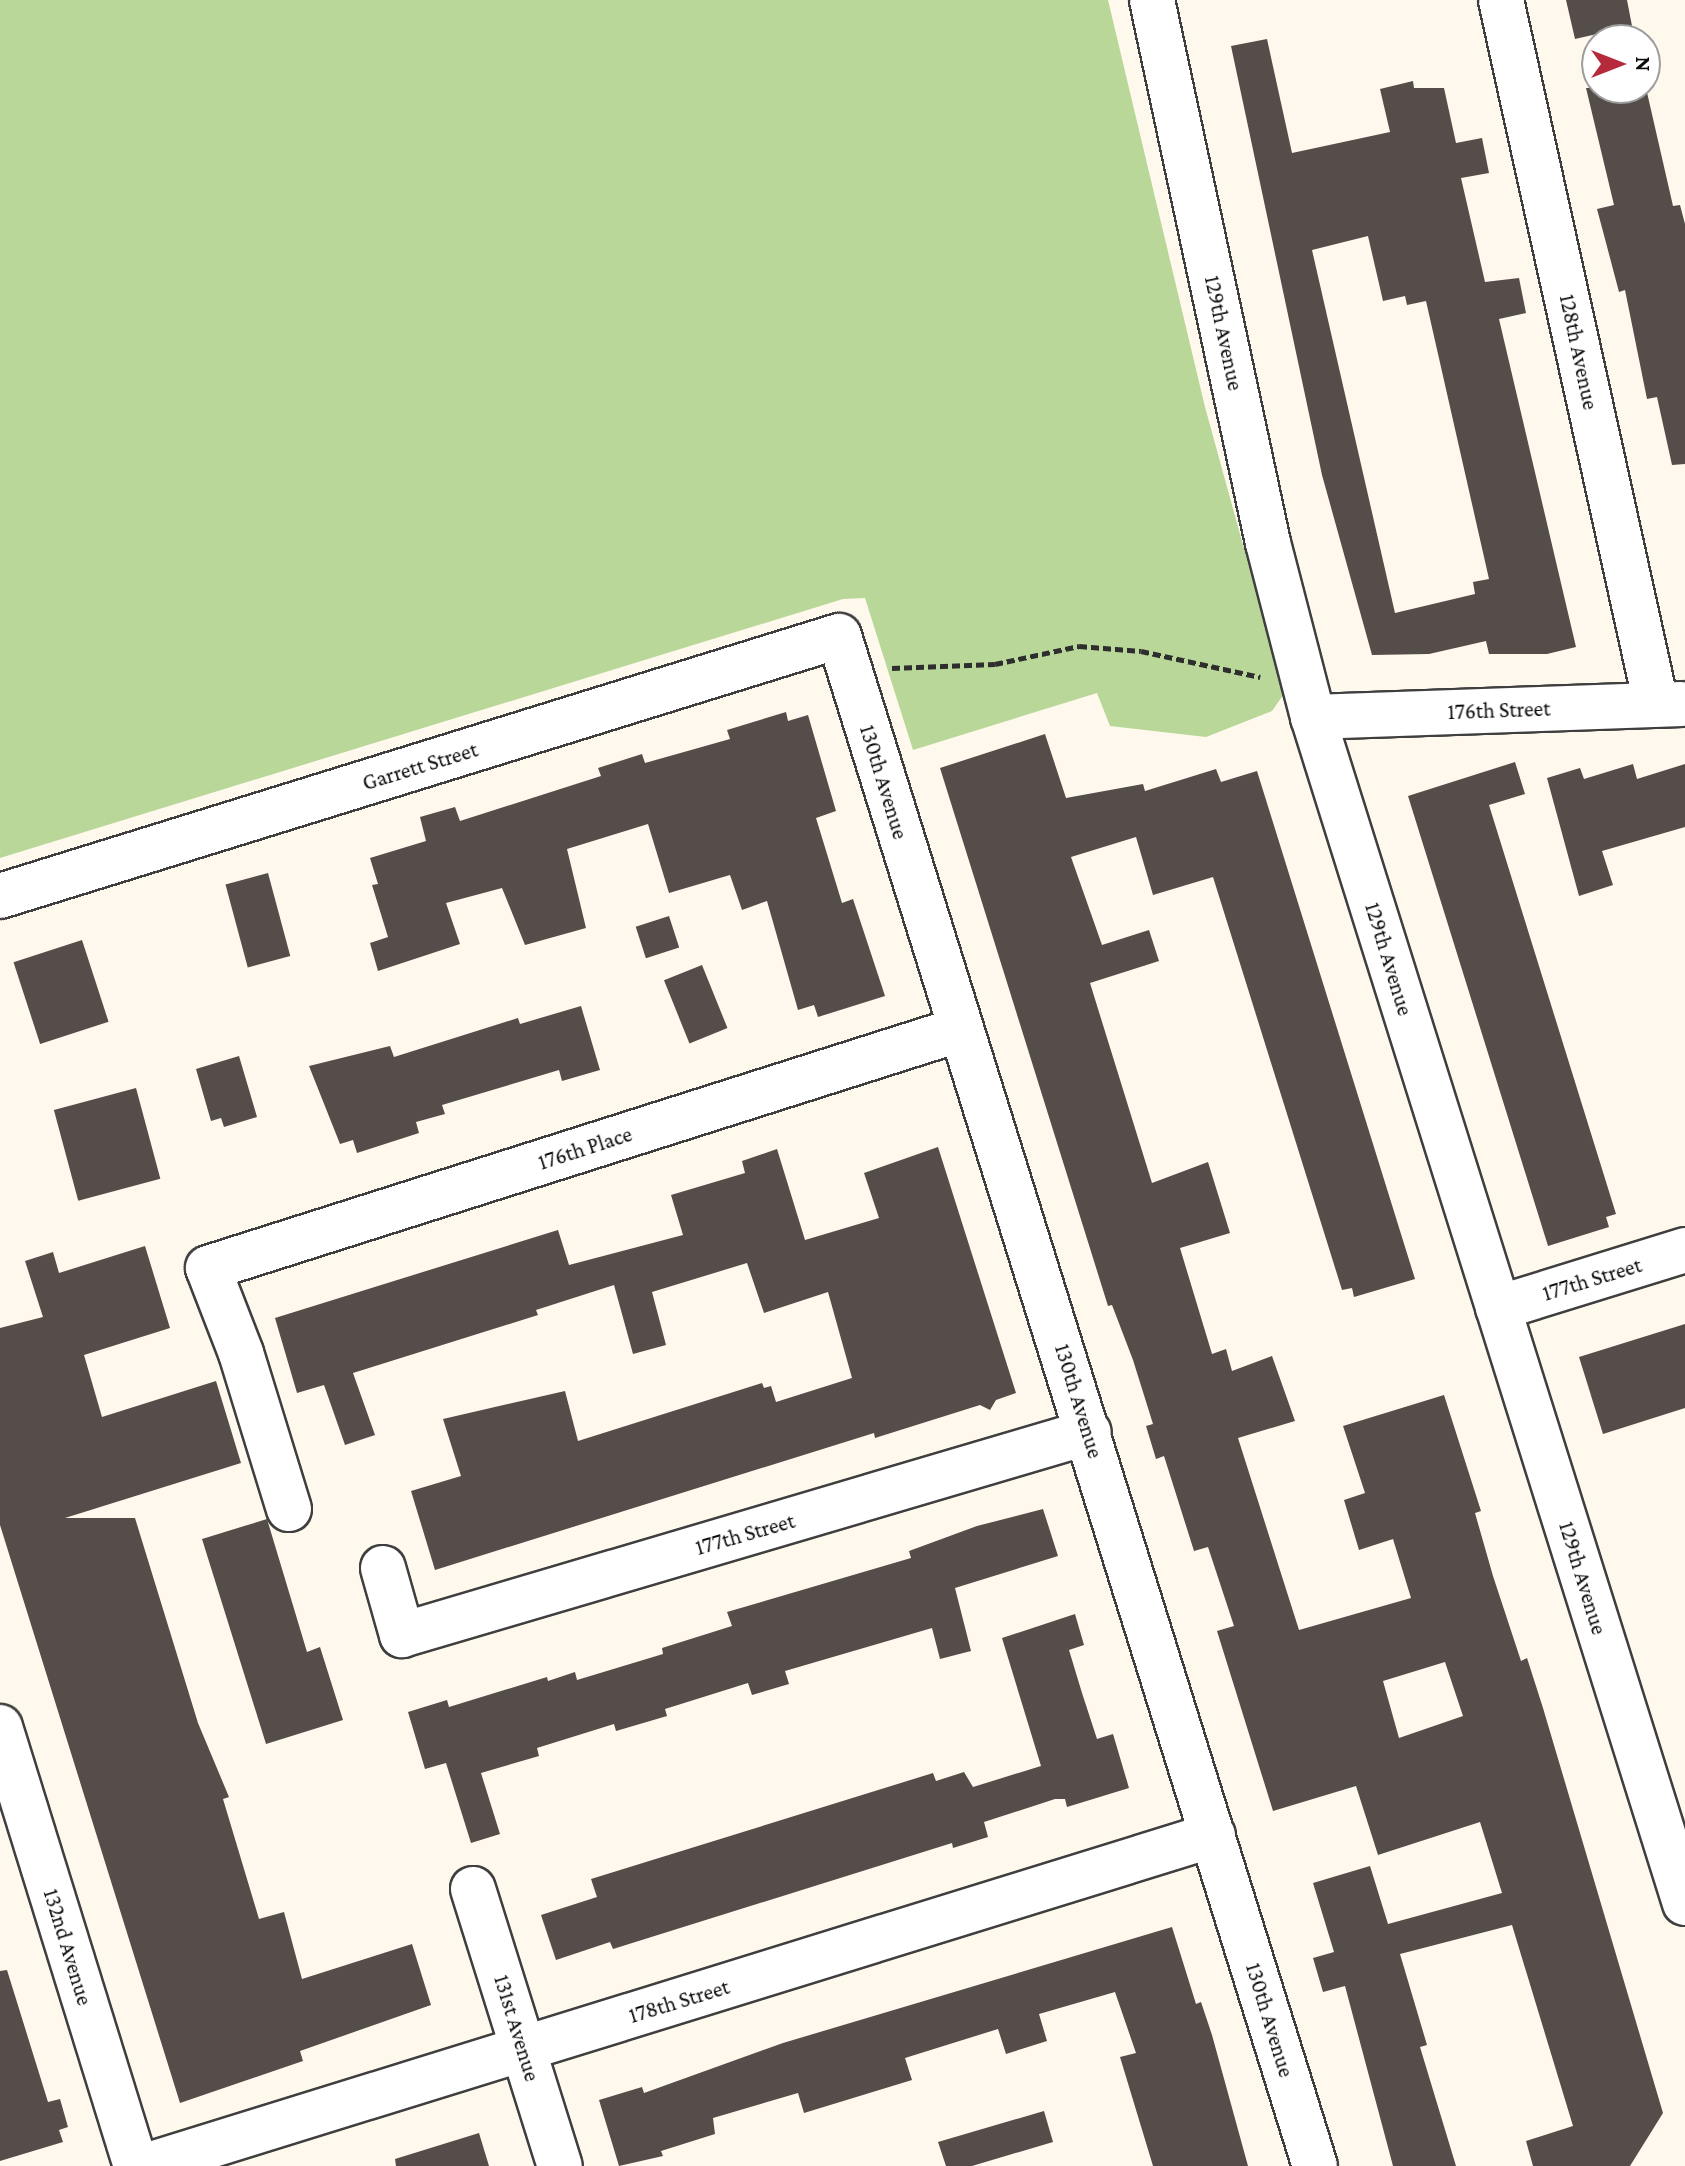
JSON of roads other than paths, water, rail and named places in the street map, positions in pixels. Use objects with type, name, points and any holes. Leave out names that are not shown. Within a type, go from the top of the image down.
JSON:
[{"type":"street","name":"129th Avenue","points":[[1152,0],[1268,543],[1313,717],[1685,1903]]},
{"type":"street","name":"128th Avenue","points":[[1501,0],[1670,704]]},
{"type":"street","name":"Garrett Street","points":[[0,896],[839,636]]},
{"type":"street","name":"130th Avenue","points":[[839,636],[1315,2166]]},
{"type":"street","name":"176th Street","points":[[1313,717],[1670,704]]},
{"type":"street","name":"176th Place","points":[[289,1509],[241,1353],[228,1329],[208,1268],[961,1029]]},
{"type":"street","name":"177th Street","points":[[1498,1308],[1685,1250]]},
{"type":"street","name":"177th Street","points":[[383,1568],[402,1635],[1089,1432]]},
{"type":"street","name":"132nd Avenue","points":[[0,1727],[136,2166]]},
{"type":"street","name":"178th Street","points":[[145,2166],[1213,1835]]},
{"type":"street","name":"131st Avenue","points":[[473,1889],[560,2166]]}]
